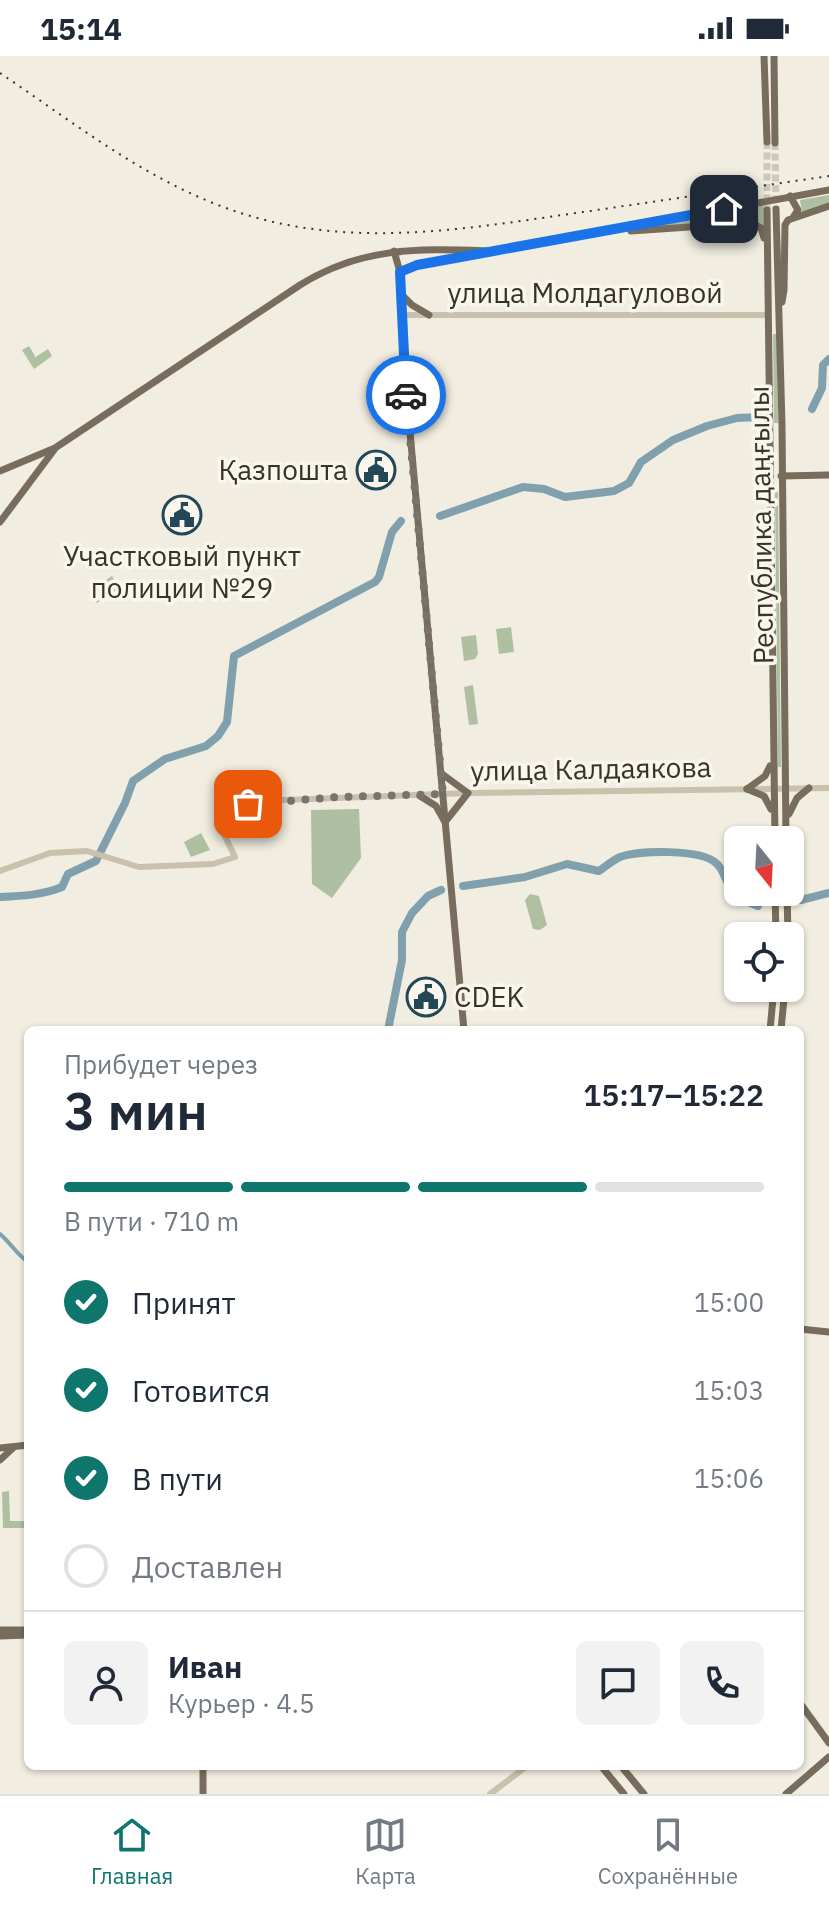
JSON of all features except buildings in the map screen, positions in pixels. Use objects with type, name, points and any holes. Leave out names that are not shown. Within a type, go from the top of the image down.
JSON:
[{"type":"main road","points":[[764,56],[771,143],[774,56]]},
{"type":"main road","points":[[400,272],[417,265],[829,190]]},
{"type":"main road","points":[[790,196],[798,210],[793,218]]},
{"type":"main road","points":[[750,203],[743,207],[742,214],[744,220],[761,228],[764,239],[768,313]]},
{"type":"main road","points":[[780,312],[784,290],[784,233],[788,220],[829,206]]},
{"type":"main road","name":"Республика даңғылы","points":[[776,209],[783,476],[786,826]]},
{"type":"main road","name":"Республика даңғылы","points":[[767,210],[774,826]]},
{"type":"main road","points":[[601,233],[756,225]]},
{"type":"main road","points":[[417,265],[411,262],[411,255],[418,249]]},
{"type":"main road","points":[[0,471],[55,448],[310,279],[358,258],[394,251],[495,251]]},
{"type":"main road","points":[[394,251],[400,272],[401,315],[464,1026]]},
{"type":"main road","points":[[400,293],[429,315]]},
{"type":"main road","points":[[0,522],[55,448]]},
{"type":"main road","points":[[770,476],[829,475]]},
{"type":"main road","points":[[747,789],[769,771],[773,751]]},
{"type":"main road","points":[[442,774],[468,793],[445,822]]},
{"type":"main road","points":[[786,820],[797,798],[809,788]]},
{"type":"main road","points":[[747,789],[768,800],[774,821]]},
{"type":"main road","points":[[420,796],[436,806],[445,822]]},
{"type":"main road","points":[[770,1026],[773,1002]]},
{"type":"main road","points":[[781,1026],[784,1002]]},
{"type":"main road","points":[[804,1329],[829,1332]]},
{"type":"main road","points":[[0,1448],[24,1445]]},
{"type":"main road","points":[[0,1460],[16,1446]]},
{"type":"main road","points":[[0,1633],[24,1632]]},
{"type":"main road","points":[[786,1794],[828,1757],[829,1743],[804,1708]]},
{"type":"main road","points":[[203,1770],[203,1794]]},
{"type":"main road","points":[[604,1770],[624,1794]]},
{"type":"main road","points":[[624,1770],[644,1794]]},
{"type":"street","name":"улица Молдагуловой","points":[[401,315],[768,313]]},
{"type":"street","name":"улица Калдаякова","points":[[0,871],[50,853],[87,851],[139,867],[219,863],[235,857],[219,824],[241,806],[258,801],[468,793],[829,788]]},
{"type":"street","points":[[490,1794],[522,1770]]},
{"type":"green space","points":[[829,195],[829,203],[802,212],[800,200]]},
{"type":"green space","points":[[766,205],[767,236],[747,213],[747,209]]},
{"type":"green space","points":[[739,209],[739,221],[659,226]]},
{"type":"green space","points":[[773,334],[777,334],[778,423],[774,423]]},
{"type":"green space","points":[[29,346],[34,358],[48,349],[52,356],[34,369],[22,350]]},
{"type":"green space","points":[[775,491],[778,491],[781,767],[778,767]]},
{"type":"green space","points":[[112,576],[119,588],[97,603],[89,592]]},
{"type":"green space","points":[[511,627],[514,652],[499,654],[496,629]]},
{"type":"green space","points":[[476,635],[478,654],[475,659],[464,661],[461,637]]},
{"type":"green space","points":[[473,685],[478,724],[469,725],[464,687]]},
{"type":"green space","points":[[359,809],[361,858],[332,898],[312,884],[311,810]]},
{"type":"green space","points":[[201,833],[210,850],[191,857],[184,842]]},
{"type":"green space","points":[[530,894],[539,896],[547,925],[540,930],[533,929],[525,900]]},
{"type":"green space","points":[[9,1491],[10,1521],[24,1521],[24,1528],[3,1528],[2,1492]]},
{"type":"waterway","points":[[812,409],[822,388],[823,365],[829,359]]},
{"type":"waterway","points":[[440,516],[523,487],[544,489],[565,497],[614,491],[629,483],[641,462],[673,440],[737,418],[760,417]]},
{"type":"waterway","points":[[0,897],[24,896],[62,887],[68,874],[96,861],[133,781],[165,759],[206,746],[218,736],[227,722],[234,656],[375,582],[392,532],[401,521]]},
{"type":"waterway","points":[[463,886],[525,877],[567,864],[599,871],[617,858],[655,852],[708,858],[716,863],[724,876]]},
{"type":"waterway","points":[[389,1026],[402,960],[402,932],[412,913],[428,896],[441,890]]},
{"type":"waterway","points":[[804,899],[829,893]]},
{"type":"waterway","points":[[0,1234],[24,1259]]},
{"type":"tunnel","points":[[767,142],[767,210]]},
{"type":"tunnel","points":[[775,143],[776,209]]},
{"type":"railway","points":[[0,73],[105,145],[160,178],[218,205],[263,220],[308,228],[354,233],[444,230],[829,176]]},
{"type":"way so far","points":[[248,804],[258,801],[443,794],[406,395]]},
{"type":"place","name":"Қазпошта","points":[[376,470]]},
{"type":"place","name":"Участковый пункт полиции №29","points":[[182,515]]},
{"type":"place","name":"CDEK","points":[[426,997]]},
{"type":"route","points":[[406,395],[400,272],[417,265],[724,209]]}]
